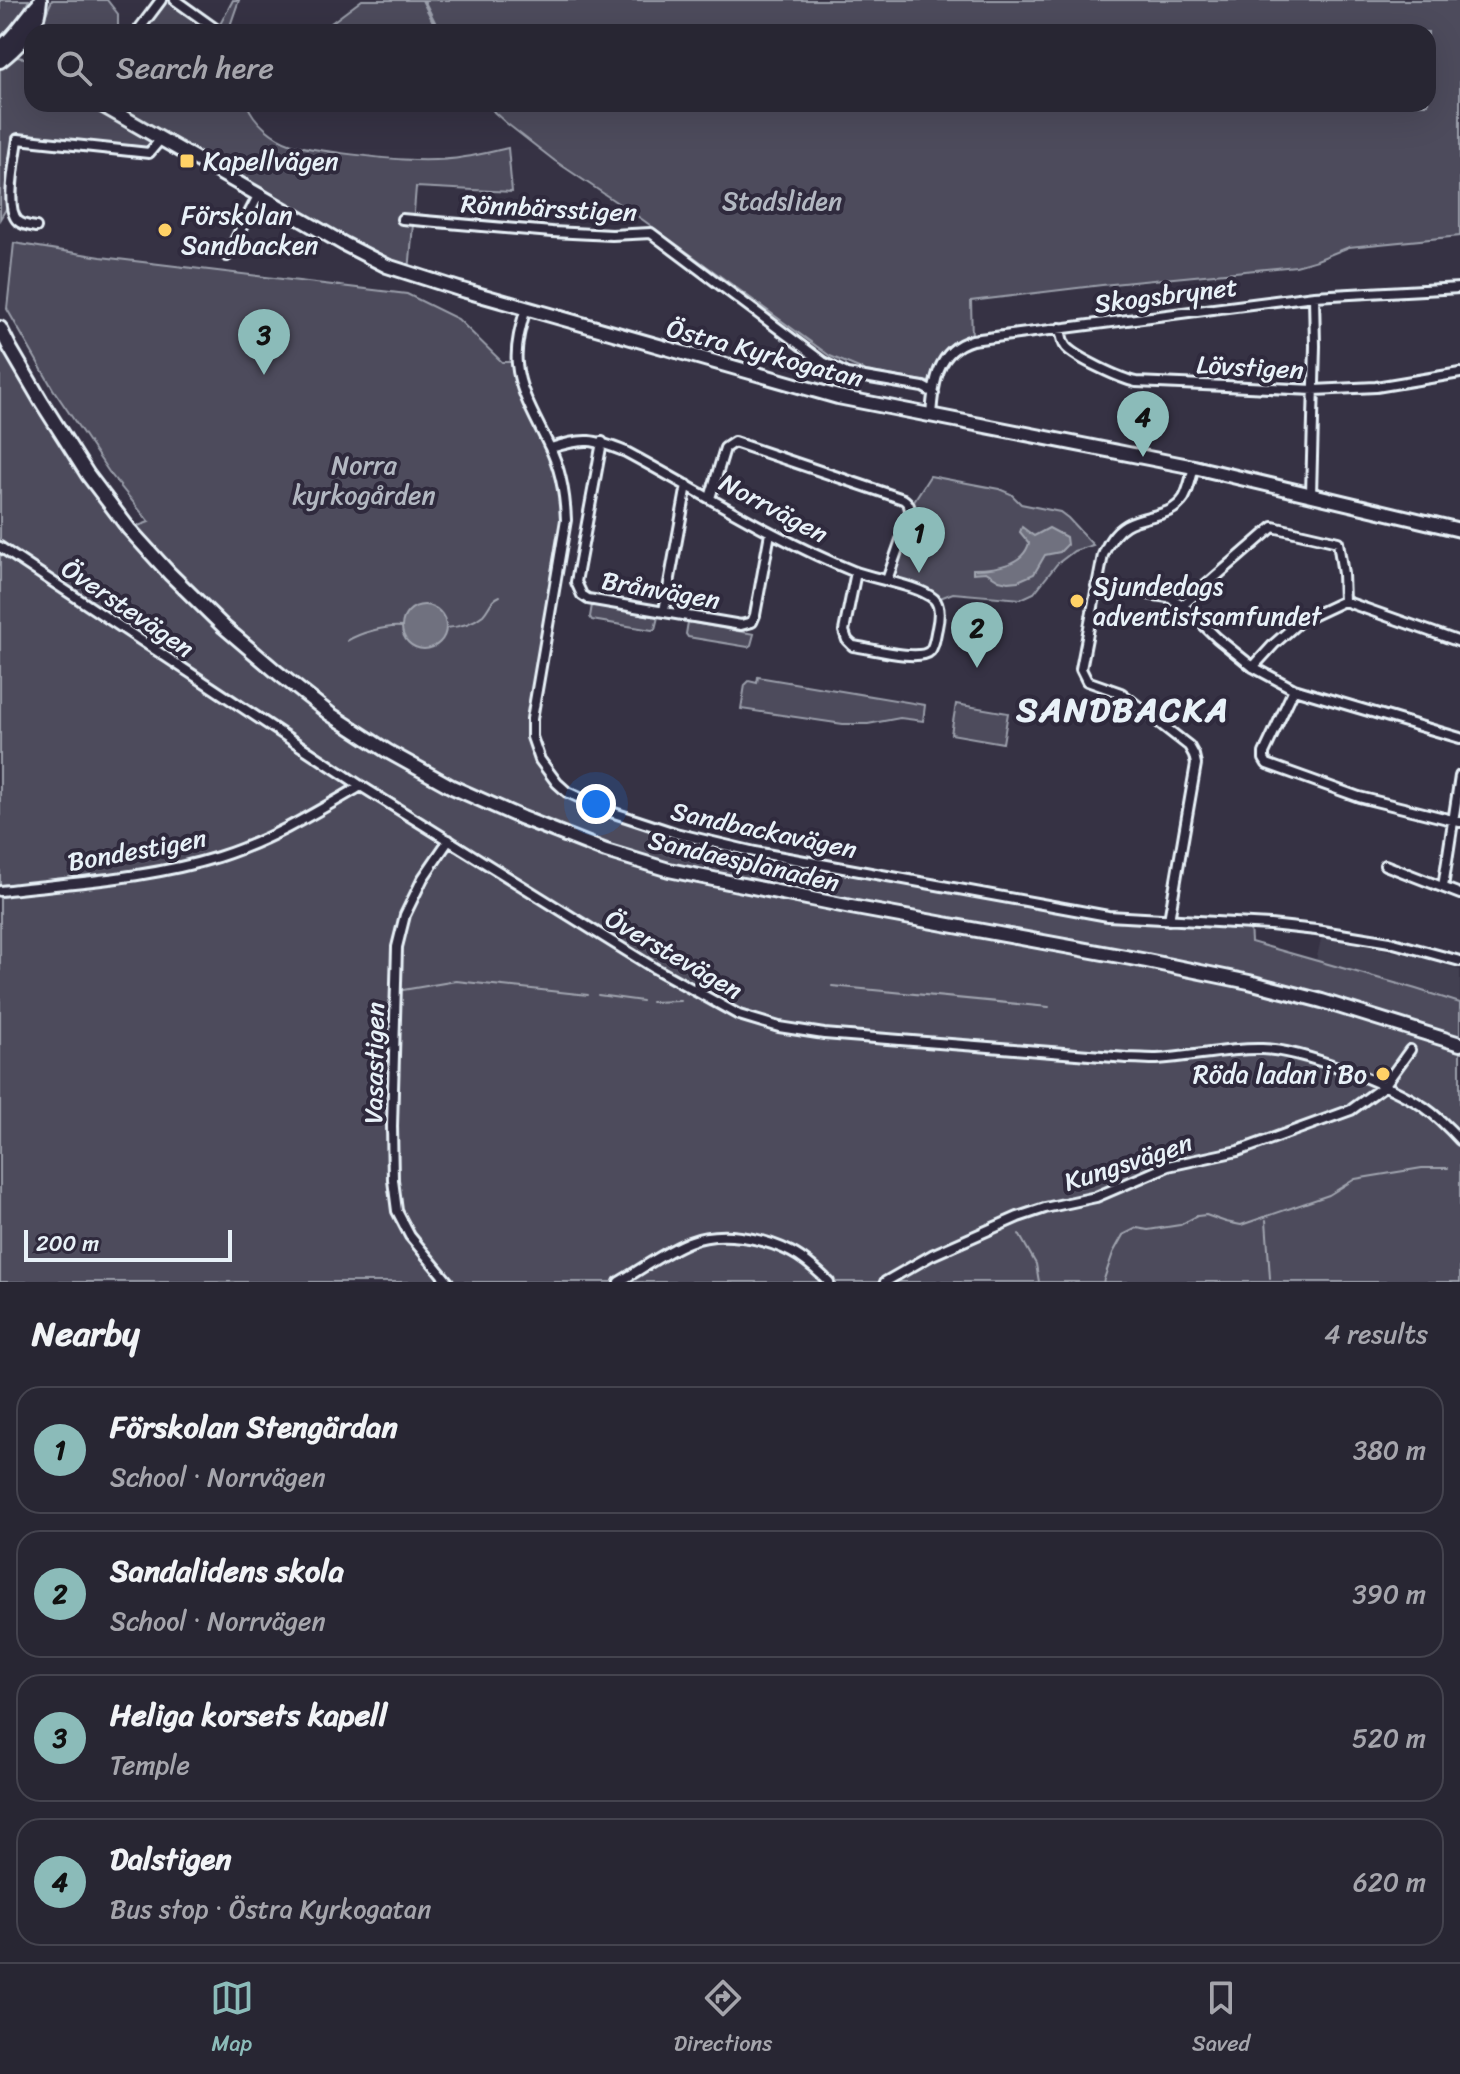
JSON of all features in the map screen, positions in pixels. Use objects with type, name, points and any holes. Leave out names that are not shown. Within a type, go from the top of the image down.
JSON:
[{"type":"main road","points":[[25,24],[40,2]]},
{"type":"main road","points":[[0,61],[17,41],[24,25]]},
{"type":"main road","points":[[0,48],[17,41]]},
{"type":"main road","points":[[17,41],[24,48]]},
{"type":"main road","name":"Östra Kyrkogatan","points":[[113,112],[387,266],[829,395],[1194,467],[1460,530]]},
{"type":"main road","name":"Sandaesplanaden","points":[[0,328],[88,475],[129,529],[170,574],[224,627],[330,714],[387,751],[452,787],[606,851],[669,870],[1249,982],[1322,1001],[1460,1046]]},
{"type":"street","points":[[143,24],[161,0]]},
{"type":"street","points":[[175,0],[209,24]]},
{"type":"street","points":[[36,227],[19,223],[12,213],[18,139],[149,153],[160,140]]},
{"type":"street","points":[[227,256],[258,196]]},
{"type":"street","name":"Rönnbärsstigen","points":[[402,219],[552,232],[651,233],[823,362],[847,374],[923,387],[934,393]]},
{"type":"street","name":"Skogsbrynet","points":[[931,416],[934,393],[946,354],[961,343],[972,340],[1314,296],[1460,288]]},
{"type":"street","points":[[1311,494],[1314,296]]},
{"type":"street","name":"Sandbackavägen","points":[[526,308],[516,362],[522,389],[551,448],[566,499],[566,520],[532,719],[532,737],[540,760],[567,792],[608,811],[655,827],[755,852],[1108,916],[1316,930],[1390,942],[1460,961]]},
{"type":"street","name":"Lövstigen","points":[[1060,328],[1062,339],[1070,350],[1126,380],[1314,390],[1376,387],[1460,373]]},
{"type":"street","name":"Norrvägen","points":[[551,448],[580,440],[602,442],[687,485],[770,533],[856,572],[927,595],[938,605],[933,648],[928,653],[916,656],[853,646],[847,640],[844,631],[856,572]]},
{"type":"street","name":"Brånvägen","points":[[602,442],[576,582],[577,589],[588,599],[741,625],[752,622],[770,533]]},
{"type":"street","points":[[710,498],[725,448],[734,442],[903,499],[908,502],[910,514],[887,580]]},
{"type":"street","points":[[1169,920],[1196,764],[1194,755],[1189,746],[1121,693],[1087,681],[1081,669],[1103,555],[1112,537],[1124,526],[1172,509],[1187,491],[1194,467]]},
{"type":"street","points":[[664,611],[687,485]]},
{"type":"street","points":[[1183,605],[1273,527],[1338,542],[1344,601]]},
{"type":"street","name":"Överstevägen","points":[[0,547],[361,786],[654,968],[739,1015],[779,1027],[824,1034],[1127,1058],[1158,1059],[1227,1049],[1266,1049],[1297,1054],[1384,1086],[1424,1107],[1460,1140]]},
{"type":"street","points":[[1096,586],[1168,597],[1183,605],[1253,667],[1294,689],[1460,738]]},
{"type":"street","points":[[1253,667],[1299,622],[1344,601],[1460,642]]},
{"type":"street","points":[[1294,689],[1264,753],[1267,764],[1359,797],[1456,822]]},
{"type":"street","points":[[1443,887],[1456,822],[1460,776]]},
{"type":"street","name":"Bondestigen","points":[[0,891],[130,877],[219,857],[295,824],[361,786]]},
{"type":"street","name":"Vasastigen","points":[[448,1282],[410,1236],[397,1211],[392,1126],[397,947],[405,915],[423,878],[449,840]]},
{"type":"street","points":[[1385,865],[1460,894]]},
{"type":"street","points":[[568,914],[575,904]]},
{"type":"street","name":"Kungsvägen","points":[[885,1282],[932,1255],[1018,1217],[1096,1197],[1168,1166],[1238,1151],[1351,1110],[1384,1086],[1410,1050]]},
{"type":"street","points":[[619,1282],[679,1246],[705,1237],[719,1236],[734,1236],[779,1246],[806,1261],[829,1282]]},
{"type":"shaded area","points":[[1322,935],[1460,970],[1460,1003],[1316,961]]},
{"type":"green space","points":[[0,0],[29,0],[17,20],[0,37]]},
{"type":"green space","points":[[52,0],[107,0],[118,14],[118,24],[42,24]]},
{"type":"green space","points":[[161,0],[175,0],[209,24],[143,24]]},
{"type":"green space","points":[[233,0],[239,0],[231,23],[220,24]]},
{"type":"green space","points":[[362,0],[422,0],[434,24],[330,24]]},
{"type":"green space","name":"Stadsliden","points":[[424,0],[1460,0],[1460,236],[1349,247],[1296,266],[971,301],[972,340],[954,348],[935,383],[866,371],[830,356],[643,220],[555,161],[494,112],[1436,112],[1436,24],[436,24]]},
{"type":"green space","points":[[16,57],[24,58],[24,112],[103,112],[109,115],[110,112],[251,112],[271,133],[298,146],[387,158],[450,159],[508,148],[512,192],[416,187],[409,273],[160,140],[149,153],[18,139],[11,201],[0,219],[0,68]]},
{"type":"green space","name":"Norra kyrkogården","points":[[14,243],[101,257],[407,294],[458,319],[502,362],[516,362],[522,389],[551,448],[566,499],[532,719],[540,760],[567,792],[675,833],[1108,916],[1250,924],[1251,942],[1460,1003],[1460,1282],[0,1282],[0,328],[130,529],[149,522],[109,472],[53,389],[7,309]]},
{"type":"green space","points":[[930,476],[999,489],[1011,494],[1021,504],[1060,512],[1093,545],[1074,551],[1057,564],[1034,593],[1021,599],[953,593],[935,600],[887,580],[910,507]]},
{"type":"green space","points":[[592,605],[658,617],[655,629],[592,620]]},
{"type":"green space","points":[[688,622],[754,634],[748,647],[688,637]]},
{"type":"green space","points":[[758,677],[925,705],[923,721],[900,718],[868,724],[843,724],[741,709],[745,685],[749,681],[757,683]]},
{"type":"green space","points":[[956,704],[1008,713],[1003,743],[951,734]]},
{"type":"water","points":[[1022,527],[1034,536],[1049,528],[1066,537],[1067,545],[1060,552],[1045,555],[1034,574],[1018,581],[999,580],[986,572],[973,573],[973,569],[1006,565],[1021,557],[1029,543],[1020,532]]},
{"type":"water","points":[[424,605],[439,612],[446,627],[439,642],[424,649],[409,642],[402,627],[409,612]]},
{"type":"waterway","points":[[446,628],[479,618],[500,596]]},
{"type":"waterway","points":[[347,641],[374,630],[402,627]]},
{"type":"waterway","points":[[403,990],[456,981],[588,995]]},
{"type":"waterway","points":[[832,986],[1049,1007]]},
{"type":"waterway","points":[[598,995],[642,1001]]},
{"type":"waterway","points":[[651,1002],[680,1001]]},
{"type":"waterway","points":[[1103,1282],[1123,1235],[1137,1228],[1148,1230],[1180,1225],[1206,1215],[1241,1225],[1329,1195],[1355,1179],[1422,1168],[1448,1168]]},
{"type":"waterway","points":[[1266,1220],[1270,1278]]},
{"type":"waterway","points":[[1019,1234],[1036,1264],[1039,1282]]},
{"type":"place","name":"Kapellvägen","points":[[187,161]]},
{"type":"place","name":"Förskolan Sandbacken","points":[[165,230]]},
{"type":"place","name":"Heliga korsets kapell","points":[[264,375]]},
{"type":"place","name":"Dalstigen","points":[[1143,457]]},
{"type":"place","name":"Förskolan Stengärdan","points":[[919,573]]},
{"type":"place","name":"Sjundedags adventistsamfundet","points":[[1077,601]]},
{"type":"place","name":"Sandalidens skola","points":[[977,668]]},
{"type":"place","name":"Röda ladan i Bo","points":[[1383,1074]]},
{"type":"district","name":"SANDBACKA","points":[[1123,709]]}]
